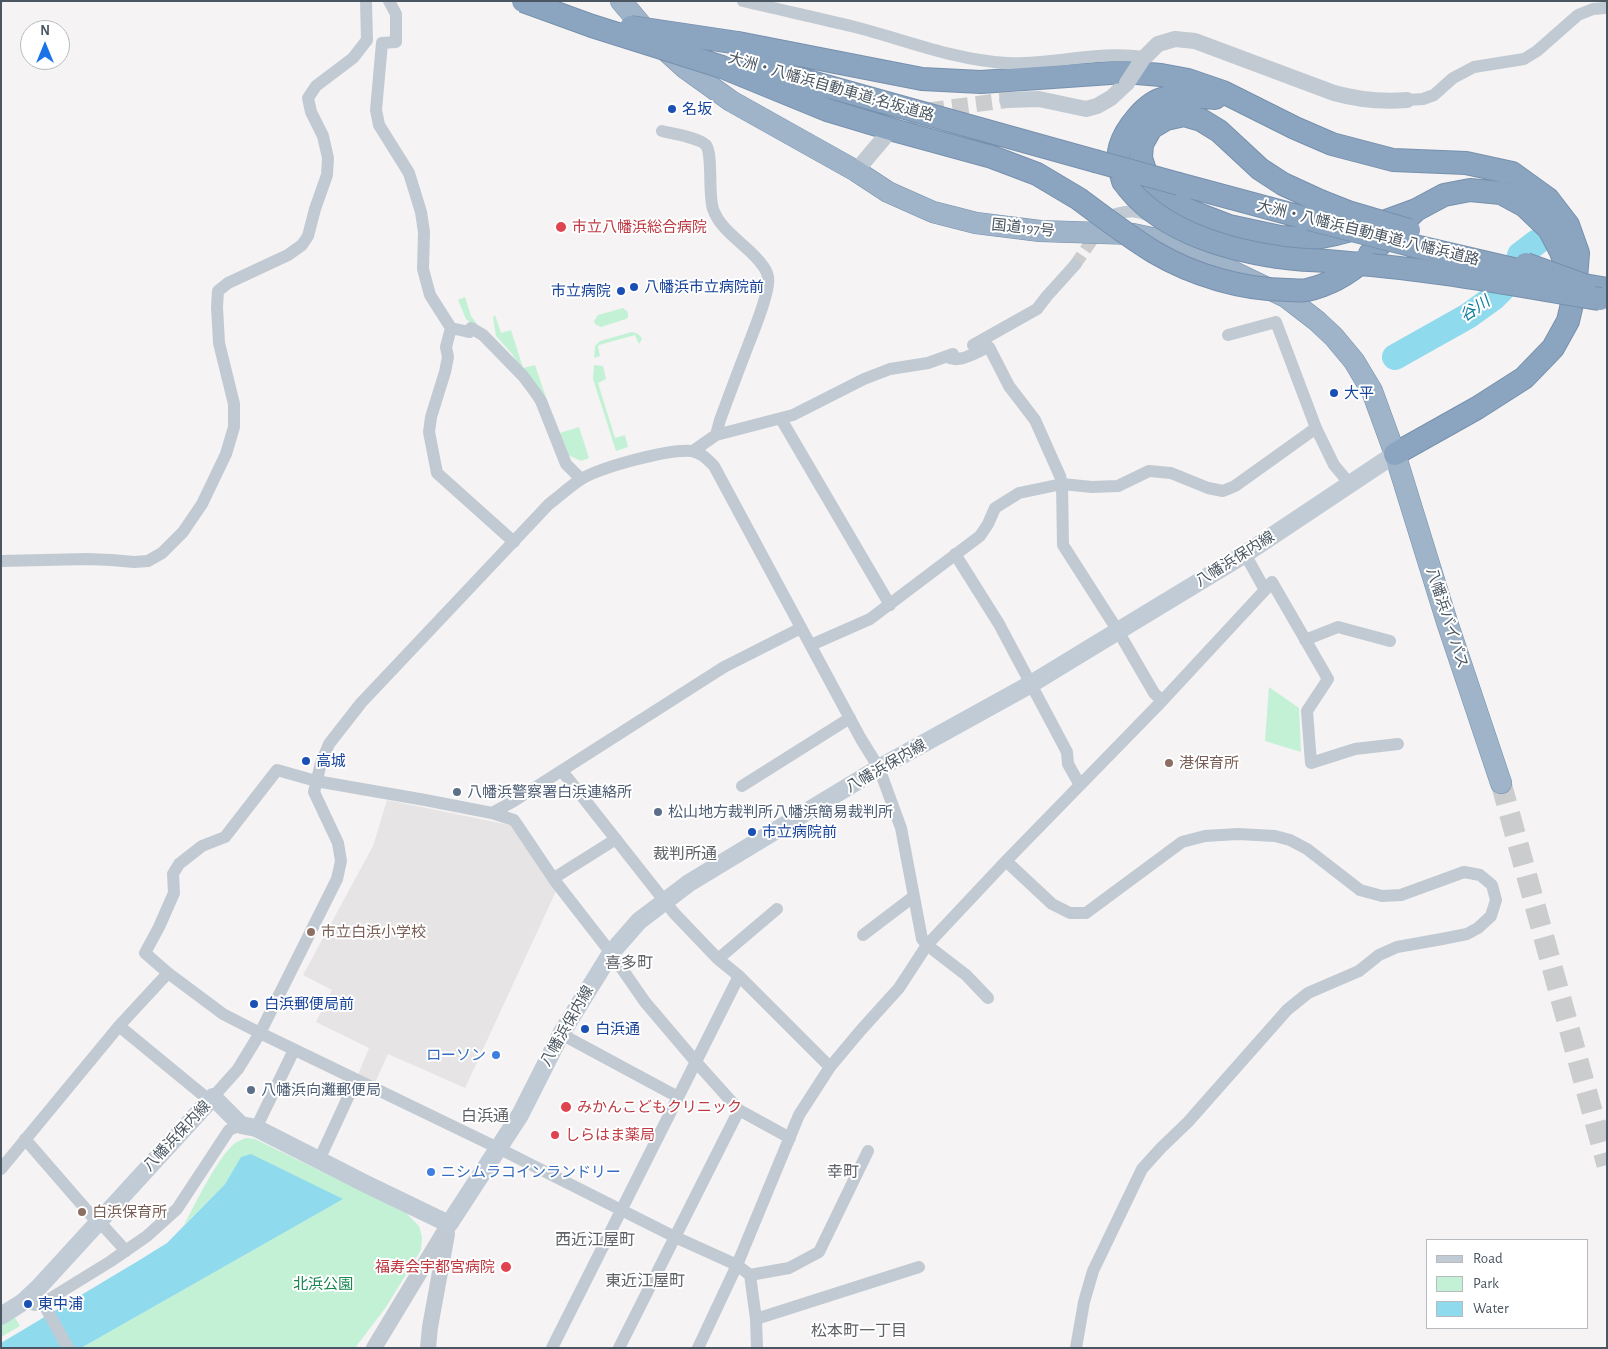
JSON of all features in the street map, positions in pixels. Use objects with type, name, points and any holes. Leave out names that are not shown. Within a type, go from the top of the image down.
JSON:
[{"type":"highway","points":[[523,1],[592,26],[730,57],[922,79],[981,82],[1116,72],[1161,74],[1188,80],[1223,92],[1295,128],[1340,146],[1393,160],[1466,163],[1512,173],[1548,199],[1568,225],[1578,253],[1596,292]]},
{"type":"highway","points":[[532,1],[730,57],[827,110],[992,157],[1038,174],[1079,199],[1154,252],[1189,269],[1223,281],[1267,290],[1306,290],[1334,282],[1354,269],[1416,210]]},
{"type":"highway","name":"国道197号","points":[[621,1],[653,39],[685,68],[731,101],[888,192],[933,212],[976,222],[1040,231],[1133,234],[1160,240],[1196,254],[1286,297],[1334,336],[1354,362],[1372,392],[1395,454]]},
{"type":"highway","name":"大洲・八幡浜自動車道;名坂道路","points":[[730,57],[1095,161],[1127,176]]},
{"type":"highway","points":[[1239,100],[1187,95],[1163,98],[1152,104],[1138,116],[1127,131],[1120,148],[1120,171],[1127,176],[1131,193],[1147,208],[1171,224],[1206,240],[1242,251],[1279,258],[1431,272],[1596,292]]},
{"type":"highway","points":[[1314,210],[1283,184],[1260,169],[1219,131],[1200,120],[1184,115],[1166,119],[1151,128],[1142,144],[1141,158],[1149,183],[1163,197],[1190,211],[1229,226],[1280,237],[1311,239],[1336,234],[1378,223],[1416,210],[1444,195],[1470,190],[1501,193],[1525,206],[1549,228],[1561,252],[1596,292]]},
{"type":"highway","name":"大洲・八幡浜自動車道;八幡浜道路","points":[[1127,176],[1314,210],[1410,245],[1596,292]]},
{"type":"highway","points":[[1395,454],[1477,408],[1524,378],[1553,348],[1568,321],[1596,292]]},
{"type":"highway","name":"八幡浜バイパス","points":[[1395,454],[1444,612],[1500,782]]},
{"type":"main road","name":"八幡浜保内線","points":[[1,1316],[23,1302],[211,1098],[249,1126],[449,1224],[520,1114],[561,1034],[611,953],[639,921],[689,883],[879,768],[1031,684],[1245,554],[1395,454]]},
{"type":"street","points":[[1,562],[87,559],[148,561],[162,553],[183,532],[202,504],[226,454],[234,427],[234,404],[219,344],[218,291],[228,283],[288,255],[302,245],[308,236],[315,209],[328,175],[328,158],[323,136],[311,112],[308,98],[316,86],[353,58],[367,40],[366,1]]},
{"type":"street","points":[[389,1],[396,14],[396,42],[382,43],[376,110],[379,125],[409,173],[424,232],[423,269],[430,296],[451,328],[469,332],[471,328],[483,335],[523,376],[541,401],[566,464],[581,479]]},
{"type":"street","points":[[744,1],[855,27],[961,58],[1007,63],[1050,62],[1103,55],[1131,55],[1143,58]]},
{"type":"street","points":[[1007,100],[1040,99],[1086,109],[1097,106],[1111,98],[1127,83],[1143,58],[1158,44],[1175,39],[1195,41],[1334,93],[1356,99],[1386,101],[1423,99],[1434,95],[1454,78],[1474,67],[1524,59],[1537,51],[1578,15],[1607,6]]},
{"type":"street","points":[[662,131],[695,139],[706,145],[709,154],[712,207],[716,219],[763,264],[767,274],[768,283],[761,308],[716,435]]},
{"type":"street","points":[[856,172],[884,138]]},
{"type":"street","points":[[1116,214],[1139,211],[1156,219],[1162,227],[1160,240]]},
{"type":"street","points":[[693,451],[716,435],[793,415],[881,372],[928,363],[947,357],[982,341],[1037,309],[1046,296],[1075,265]]},
{"type":"street","points":[[1228,335],[1276,322],[1316,428],[1334,465],[1350,484]]},
{"type":"street","points":[[451,328],[446,347],[448,357],[446,372],[431,417],[429,432],[437,473],[514,542]]},
{"type":"street","points":[[947,357],[952,360],[967,357],[989,347],[1009,386],[1035,420],[1062,484],[1063,545],[1118,631],[1154,693],[1162,701]]},
{"type":"street","points":[[782,419],[890,605]]},
{"type":"street","points":[[811,645],[870,619],[890,605],[980,536],[995,508],[1019,493],[1062,484],[1092,487],[1118,486],[1149,471],[1171,473],[1208,488],[1223,490],[1235,486],[1316,428]]},
{"type":"street","points":[[119,1026],[211,1098],[238,1069],[260,1034],[337,879],[341,861],[338,843],[314,792],[321,763],[329,744],[362,703],[549,504],[581,479],[604,469],[676,451],[693,451],[703,455],[714,466],[879,768],[900,828],[922,939],[966,975],[988,998]]},
{"type":"street","points":[[955,554],[999,624],[1067,752],[1068,764],[1080,785]]},
{"type":"street","points":[[1245,554],[1265,590]]},
{"type":"street","points":[[698,1348],[737,1265],[799,1115],[830,1066],[899,988],[927,945],[1162,701],[1272,582],[1328,679],[1307,711],[1311,763],[1355,749],[1398,744]]},
{"type":"street","points":[[1305,640],[1338,627],[1390,641]]},
{"type":"street","points":[[492,813],[562,771],[724,667],[801,628]]},
{"type":"street","points":[[742,786],[850,718]]},
{"type":"street","points":[[757,1348],[756,1319],[750,1275],[737,1265],[675,1237],[498,1148],[260,1034],[223,1014],[168,973],[145,953],[174,893],[173,874],[180,864],[202,846],[225,837],[277,770],[316,781],[492,813],[514,820],[645,1002],[696,1062],[739,1110],[790,1138]]},
{"type":"street","points":[[562,771],[674,913],[718,959],[740,976],[830,1066]]},
{"type":"street","points":[[1006,861],[1052,904],[1070,913],[1086,913],[1182,842],[1205,836],[1238,834],[1274,836],[1290,840],[1306,849],[1360,890],[1382,896],[1401,895],[1464,872],[1480,875],[1492,885],[1496,900],[1491,916],[1478,928],[1467,934],[1397,947],[1379,954],[1359,971],[1308,993],[1287,1010],[1188,1122],[1142,1169],[1093,1271],[1084,1302],[1076,1348]]},
{"type":"street","points":[[554,878],[616,839]]},
{"type":"street","points":[[863,935],[913,897]]},
{"type":"street","points":[[718,959],[777,909]]},
{"type":"street","points":[[1,1169],[119,1026],[168,973]]},
{"type":"street","points":[[552,1348],[740,976]]},
{"type":"street","points":[[561,1034],[678,1096]]},
{"type":"street","points":[[45,1308],[147,1236],[177,1209],[228,1130],[249,1126],[294,1050]]},
{"type":"street","points":[[319,1160],[356,1080]]},
{"type":"street","points":[[619,1348],[739,1110]]},
{"type":"street","points":[[25,1140],[97,1222],[126,1251]]},
{"type":"street","points":[[750,1275],[788,1268],[819,1252],[868,1151]]},
{"type":"street","points":[[374,1348],[449,1224]]},
{"type":"street","points":[[428,1348],[430,1327],[449,1224]]},
{"type":"street","points":[[756,1319],[919,1267]]},
{"type":"street","points":[[23,1302],[45,1308],[68,1348]]},
{"type":"shaded area","points":[[387,800],[510,825],[557,889],[465,1088],[388,1054],[375,1083],[358,1075],[369,1048],[316,1022],[332,990],[303,975],[373,846]]},
{"type":"green space","points":[[465,297],[471,316],[477,324],[476,327],[466,319],[458,300]]},
{"type":"green space","points":[[623,308],[628,312],[626,319],[601,327],[595,324],[594,321],[598,315]]},
{"type":"green space","points":[[495,315],[501,333],[511,330],[523,368],[535,365],[553,418],[512,354],[496,336],[493,317]]},
{"type":"green space","points":[[632,332],[638,334],[642,339],[639,344],[635,335],[599,345],[600,356],[594,358],[595,346],[600,341]]},
{"type":"green space","points":[[594,365],[603,366],[606,379],[598,383],[615,438],[625,435],[628,447],[616,451],[593,379]]},
{"type":"green space","points":[[579,427],[589,458],[581,461],[568,455],[560,433]]},
{"type":"green space","points":[[1269,687],[1299,708],[1301,752],[1265,741]]},
{"type":"green space","name":"北浜公園","points":[[246,1138],[255,1139],[406,1213],[419,1226],[422,1237],[421,1250],[386,1307],[355,1348],[81,1348],[342,1199],[241,1158],[225,1184],[184,1225],[221,1159],[235,1143]]},
{"type":"green space","points":[[14,1316],[20,1326],[1,1337],[1,1324]]},
{"type":"water","points":[[251,1154],[343,1199],[81,1348],[1,1348],[1,1343],[167,1243],[225,1184],[241,1157]]},
{"type":"waterway","name":"谷川","points":[[1395,357],[1468,316],[1493,298],[1507,284],[1518,265],[1520,255],[1537,242]]},
{"type":"tunnel","points":[[888,135],[905,121],[924,111],[1007,100]]},
{"type":"tunnel","points":[[1075,265],[1099,230]]},
{"type":"tunnel","points":[[1501,783],[1607,1165]]},
{"type":"place","name":"名坂","points":[[672,109]]},
{"type":"place","name":"市立八幡浜総合病院","points":[[561,227]]},
{"type":"place","name":"八幡浜市立病院前","points":[[634,287]]},
{"type":"place","name":"市立病院","points":[[621,291]]},
{"type":"place","name":"大平","points":[[1334,393]]},
{"type":"place","name":"高城","points":[[306,761]]},
{"type":"place","name":"港保育所","points":[[1169,763]]},
{"type":"place","name":"八幡浜警察署白浜連絡所","points":[[457,792]]},
{"type":"place","name":"松山地方裁判所八幡浜簡易裁判所","points":[[658,812]]},
{"type":"place","name":"市立病院前","points":[[752,832]]},
{"type":"place","name":"市立白浜小学校","points":[[311,932]]},
{"type":"place","name":"白浜郵便局前","points":[[254,1004]]},
{"type":"place","name":"白浜通","points":[[585,1029]]},
{"type":"place","name":"ローソン","points":[[496,1055]]},
{"type":"place","name":"八幡浜向灘郵便局","points":[[251,1090]]},
{"type":"place","name":"みかんこどもクリニック","points":[[566,1107]]},
{"type":"place","name":"しらはま薬局","points":[[555,1135]]},
{"type":"place","name":"ニシムラコインランドリー","points":[[431,1172]]},
{"type":"place","name":"白浜保育所","points":[[82,1212]]},
{"type":"place","name":"福寿会宇都宮病院","points":[[506,1267]]},
{"type":"place","name":"東中浦","points":[[28,1304]]},
{"type":"district","name":"裁判所通","points":[[685,854]]},
{"type":"district","name":"喜多町","points":[[629,963]]},
{"type":"district","name":"白浜通","points":[[485,1116]]},
{"type":"district","name":"幸町","points":[[843,1172]]},
{"type":"district","name":"西近江屋町","points":[[595,1240]]},
{"type":"district","name":"東近江屋町","points":[[645,1281]]},
{"type":"district","name":"松本町一丁目","points":[[859,1331]]}]
